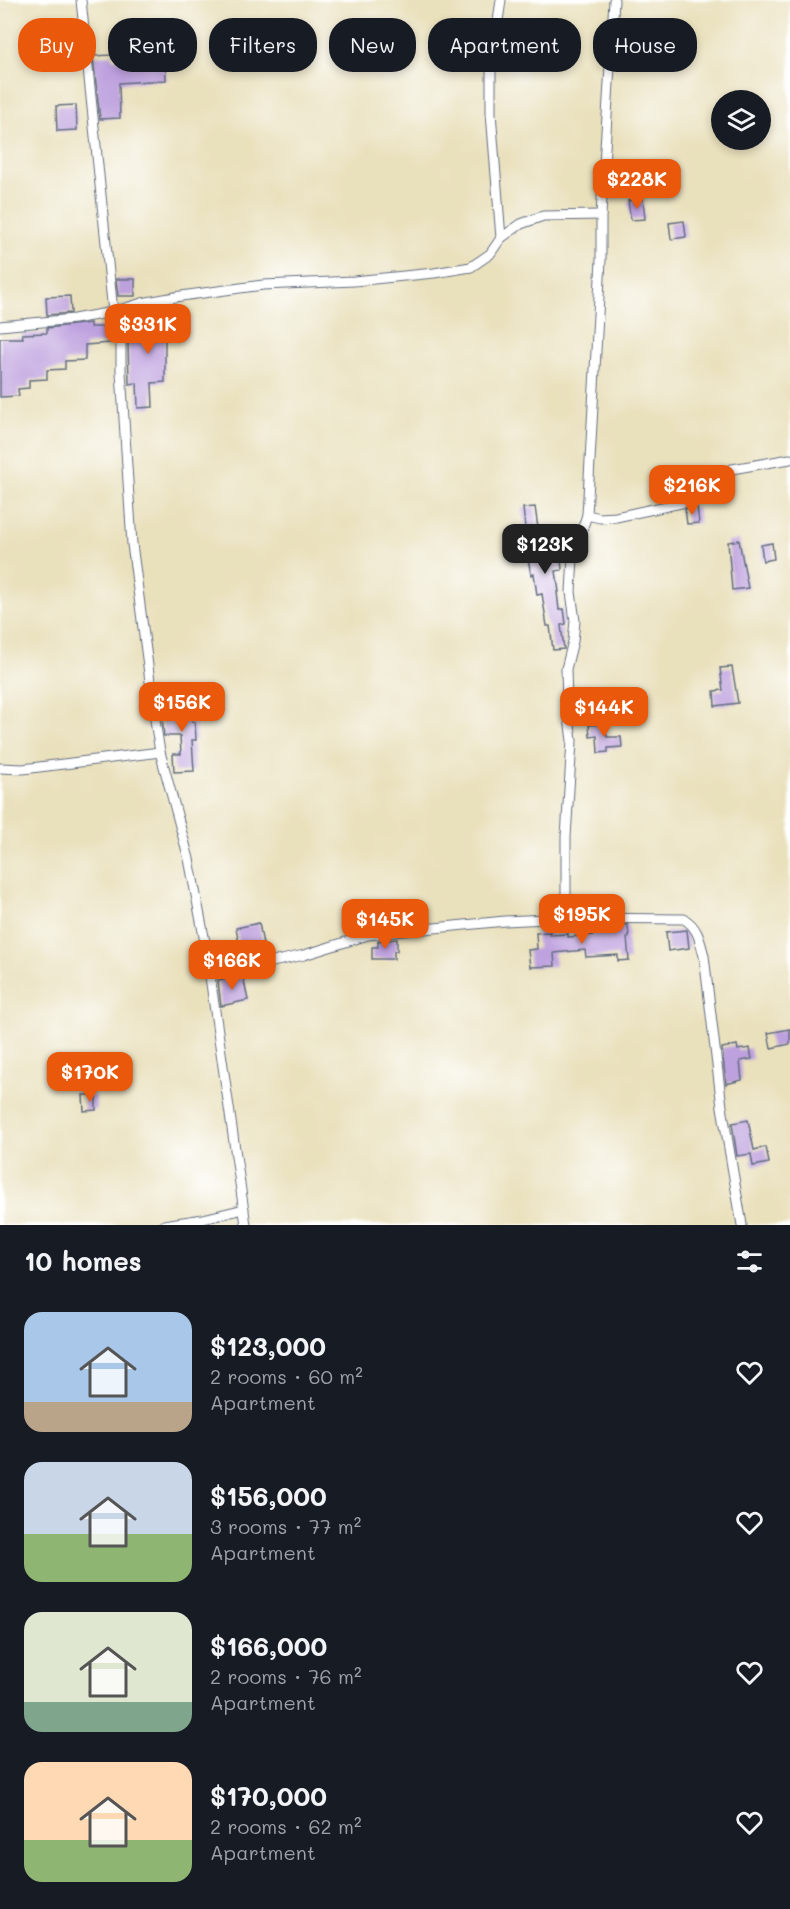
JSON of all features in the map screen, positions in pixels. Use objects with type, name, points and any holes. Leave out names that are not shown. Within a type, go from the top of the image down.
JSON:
[{"type":"street","points":[[81,0],[113,312],[121,331],[121,372],[132,544],[160,752],[189,860],[210,976],[246,1225]]},
{"type":"street","points":[[501,0],[491,70],[491,113],[501,238]]},
{"type":"street","points":[[566,918],[566,837],[572,741],[567,702],[567,669],[575,621],[571,592],[573,557],[587,515],[614,0]]},
{"type":"street","points":[[0,326],[74,319],[180,296],[263,285],[354,281],[471,267],[490,254],[501,238],[521,224],[543,216],[601,216]]},
{"type":"street","points":[[587,515],[600,519],[616,517],[690,501],[705,496],[720,477],[732,469],[790,459]]},
{"type":"street","points":[[0,768],[23,769],[160,752]]},
{"type":"street","points":[[210,976],[304,955],[368,935],[505,921],[566,918],[684,919],[692,923],[704,956],[722,1107],[742,1225]]},
{"type":"street","points":[[164,1225],[244,1209]]},
{"type":"building","points":[[108,55],[108,72],[166,72],[166,80],[119,83],[120,118],[100,119],[95,72],[96,56]]},
{"type":"building","points":[[76,105],[77,130],[57,131],[56,106]]},
{"type":"building","points":[[643,199],[645,219],[631,220],[628,201]]},
{"type":"building","points":[[684,221],[686,237],[671,239],[669,223]]},
{"type":"building","points":[[116,279],[135,279],[135,296],[118,296]]},
{"type":"building","points":[[70,296],[71,313],[47,315],[46,297]]},
{"type":"building","points":[[165,306],[165,382],[152,383],[153,407],[138,408],[137,383],[129,384],[128,340],[136,340],[135,320],[147,319],[146,309]]},
{"type":"building","points":[[90,323],[90,327],[110,327],[110,343],[85,345],[85,360],[65,361],[65,369],[47,370],[47,379],[29,380],[29,388],[18,389],[19,396],[0,397],[0,338],[23,338],[22,334],[47,333],[47,328]]},
{"type":"building","points":[[535,507],[539,535],[547,534],[550,551],[560,550],[562,570],[556,571],[559,610],[564,609],[566,624],[561,625],[564,649],[553,650],[542,594],[537,595],[534,574],[531,575],[524,537],[526,536],[523,508]]},
{"type":"building","points":[[697,507],[699,523],[687,524],[685,509]]},
{"type":"building","points":[[739,540],[748,588],[732,590],[728,542]]},
{"type":"building","points":[[772,543],[774,559],[763,561],[761,545]]},
{"type":"building","points":[[732,667],[738,703],[715,706],[714,691],[723,690],[720,668]]},
{"type":"building","points":[[190,696],[196,740],[192,740],[194,771],[174,772],[173,754],[181,754],[180,736],[164,736],[162,717],[175,717],[174,697]]},
{"type":"building","points":[[605,724],[607,737],[621,737],[622,747],[608,748],[608,752],[598,753],[597,736],[590,737],[589,725]]},
{"type":"building","points":[[259,923],[263,944],[240,949],[236,928]]},
{"type":"building","points":[[593,925],[628,925],[629,960],[618,961],[618,955],[586,957],[585,950],[554,953],[555,966],[530,967],[528,950],[537,949],[536,933],[568,934],[568,937],[594,935]]},
{"type":"building","points":[[687,930],[689,948],[668,951],[666,932]]},
{"type":"building","points":[[397,939],[394,959],[372,959],[372,947],[378,947],[378,941]]},
{"type":"building","points":[[243,976],[248,1000],[221,1006],[218,981]]},
{"type":"building","points":[[790,1029],[790,1044],[771,1048],[768,1033]]},
{"type":"building","points":[[737,1045],[738,1050],[750,1048],[752,1059],[740,1061],[742,1080],[726,1084],[722,1048]]},
{"type":"building","points":[[83,1095],[96,1095],[96,1110],[84,1111]]},
{"type":"building","points":[[748,1120],[754,1150],[766,1147],[769,1163],[753,1166],[751,1154],[737,1156],[732,1123]]}]
